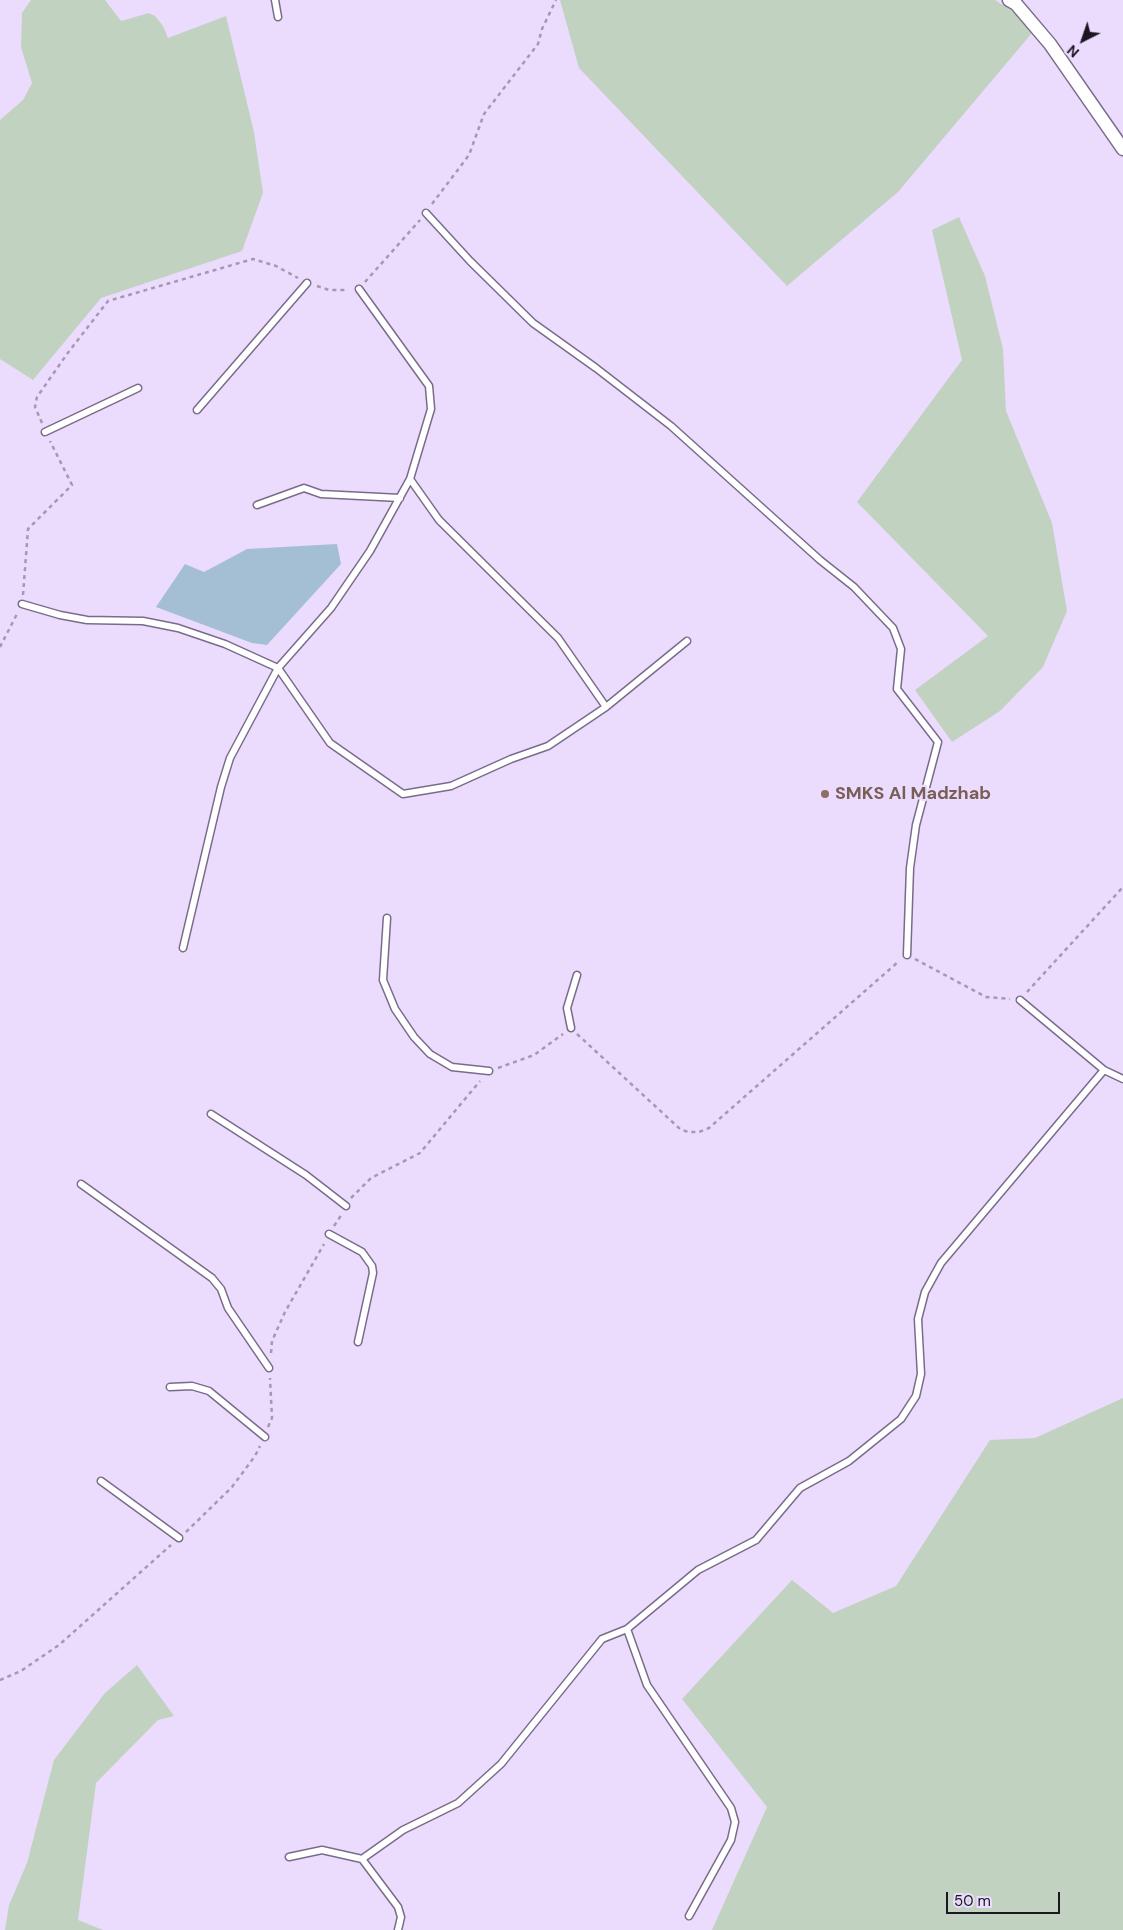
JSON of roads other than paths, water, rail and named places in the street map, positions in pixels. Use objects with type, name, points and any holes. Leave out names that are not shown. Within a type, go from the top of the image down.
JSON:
[{"type":"street","points":[[1014,1],[1050,44],[1123,149]]},
{"type":"lane","points":[[275,0],[278,17]]},
{"type":"lane","points":[[426,213],[470,261],[533,323],[596,368],[670,426],[820,560],[854,587],[894,628],[901,649],[897,689],[938,742],[916,825],[911,859],[907,955]]},
{"type":"lane","points":[[197,410],[306,283]]},
{"type":"lane","points":[[183,948],[221,787],[230,758],[278,668],[331,608],[370,551],[410,479],[431,409],[429,386],[359,289]]},
{"type":"lane","points":[[45,432],[138,388]]},
{"type":"lane","points":[[410,479],[439,520],[558,638],[606,707]]},
{"type":"lane","points":[[257,504],[304,488],[321,494],[400,498]]},
{"type":"lane","points":[[22,604],[60,615],[87,620],[143,621],[178,628],[225,644],[278,668],[330,743],[403,794],[451,786],[511,759],[548,746],[606,707],[687,641]]},
{"type":"lane","points":[[388,918],[383,980],[395,1009],[414,1037],[430,1054],[452,1067],[489,1071]]},
{"type":"lane","points":[[571,1028],[567,1008],[577,975]]},
{"type":"lane","points":[[1020,1000],[1104,1070],[1123,1079]]},
{"type":"lane","points":[[362,1859],[403,1830],[458,1803],[501,1764],[602,1639],[627,1629],[698,1570],[756,1540],[800,1488],[849,1461],[901,1419],[916,1396],[921,1374],[918,1319],[925,1292],[941,1263],[1104,1070]]},
{"type":"lane","points":[[211,1114],[306,1175],[346,1206]]},
{"type":"lane","points":[[81,1184],[212,1278],[221,1289],[228,1308],[269,1368]]},
{"type":"lane","points":[[330,1234],[362,1252],[372,1266],[373,1273],[358,1342]]},
{"type":"lane","points":[[170,1387],[192,1386],[209,1391],[265,1437]]},
{"type":"lane","points":[[101,1481],[180,1538]]},
{"type":"lane","points":[[627,1629],[648,1685],[731,1808],[735,1822],[731,1840],[689,1916]]},
{"type":"lane","points":[[289,1857],[322,1850],[362,1859],[398,1907],[401,1917],[398,1930]]},
{"type":"water","points":[[337,544],[341,564],[267,645],[252,643],[156,607],[185,564],[204,572],[247,549]]},
{"type":"place","name":"SMKS Al Madzhab","points":[[825,794]]}]
